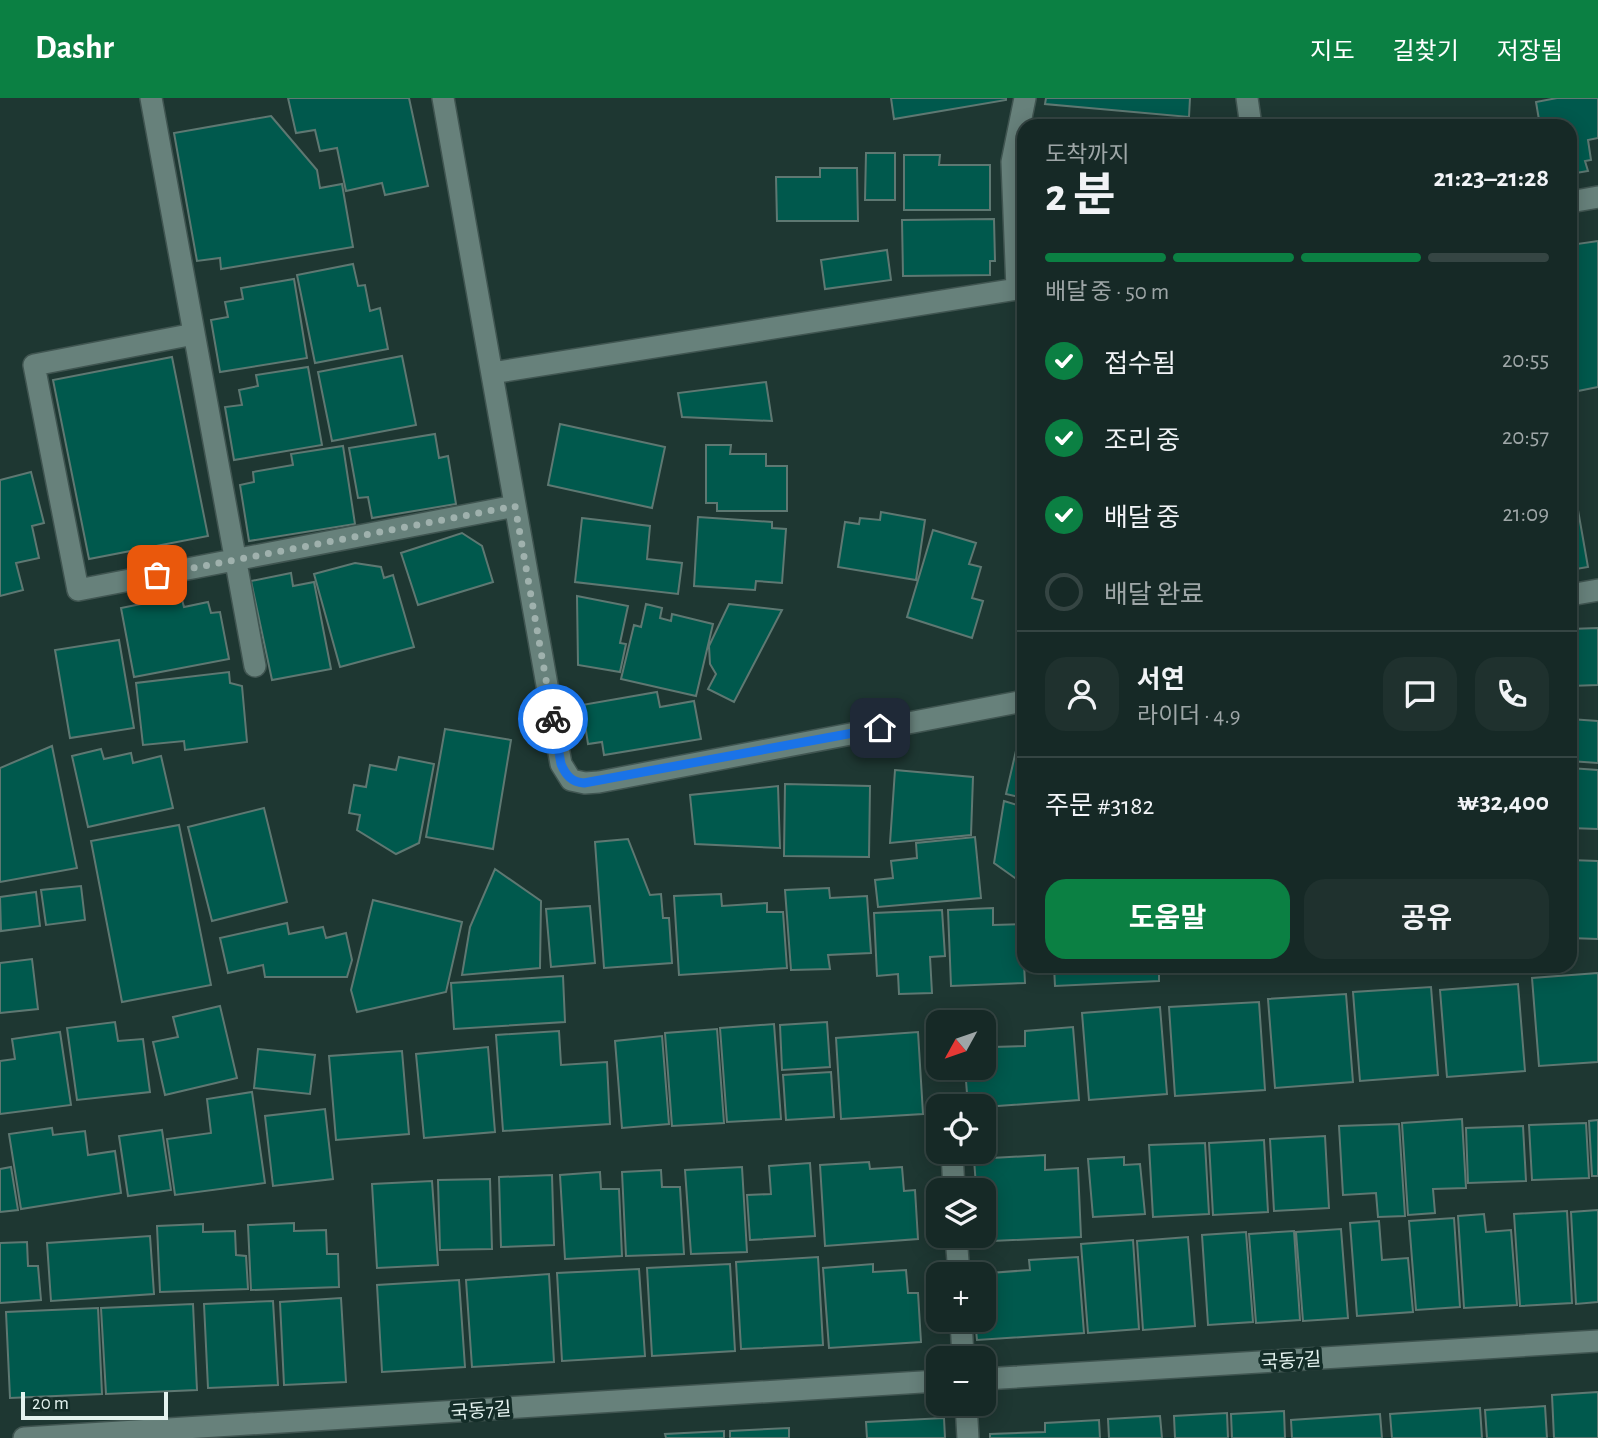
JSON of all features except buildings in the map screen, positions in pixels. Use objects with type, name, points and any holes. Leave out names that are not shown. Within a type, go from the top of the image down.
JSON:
[{"type":"street","points":[[151,98],[255,667]]},
{"type":"street","points":[[443,98],[561,764],[571,780],[578,783],[599,782],[1017,702]]},
{"type":"street","points":[[1021,119],[1025,98]]},
{"type":"street","points":[[1247,98],[1250,119]]},
{"type":"street","points":[[1017,137],[1012,162],[1017,233]]},
{"type":"street","points":[[1577,201],[1598,197]]},
{"type":"street","points":[[492,373],[1017,290]]},
{"type":"street","points":[[194,334],[34,365],[78,590],[515,506]]},
{"type":"street","points":[[1577,594],[1598,590]]},
{"type":"street","name":"국동7길","points":[[996,1378],[1598,1341]]},
{"type":"street","name":"국동7길","points":[[24,1438],[926,1382]]},
{"type":"street","points":[[967,1416],[968,1438]]},
{"type":"way so far","points":[[157,575],[515,506],[553,719]]},
{"type":"route","points":[[553,719],[561,764],[571,780],[578,783],[599,782],[880,728]]}]
